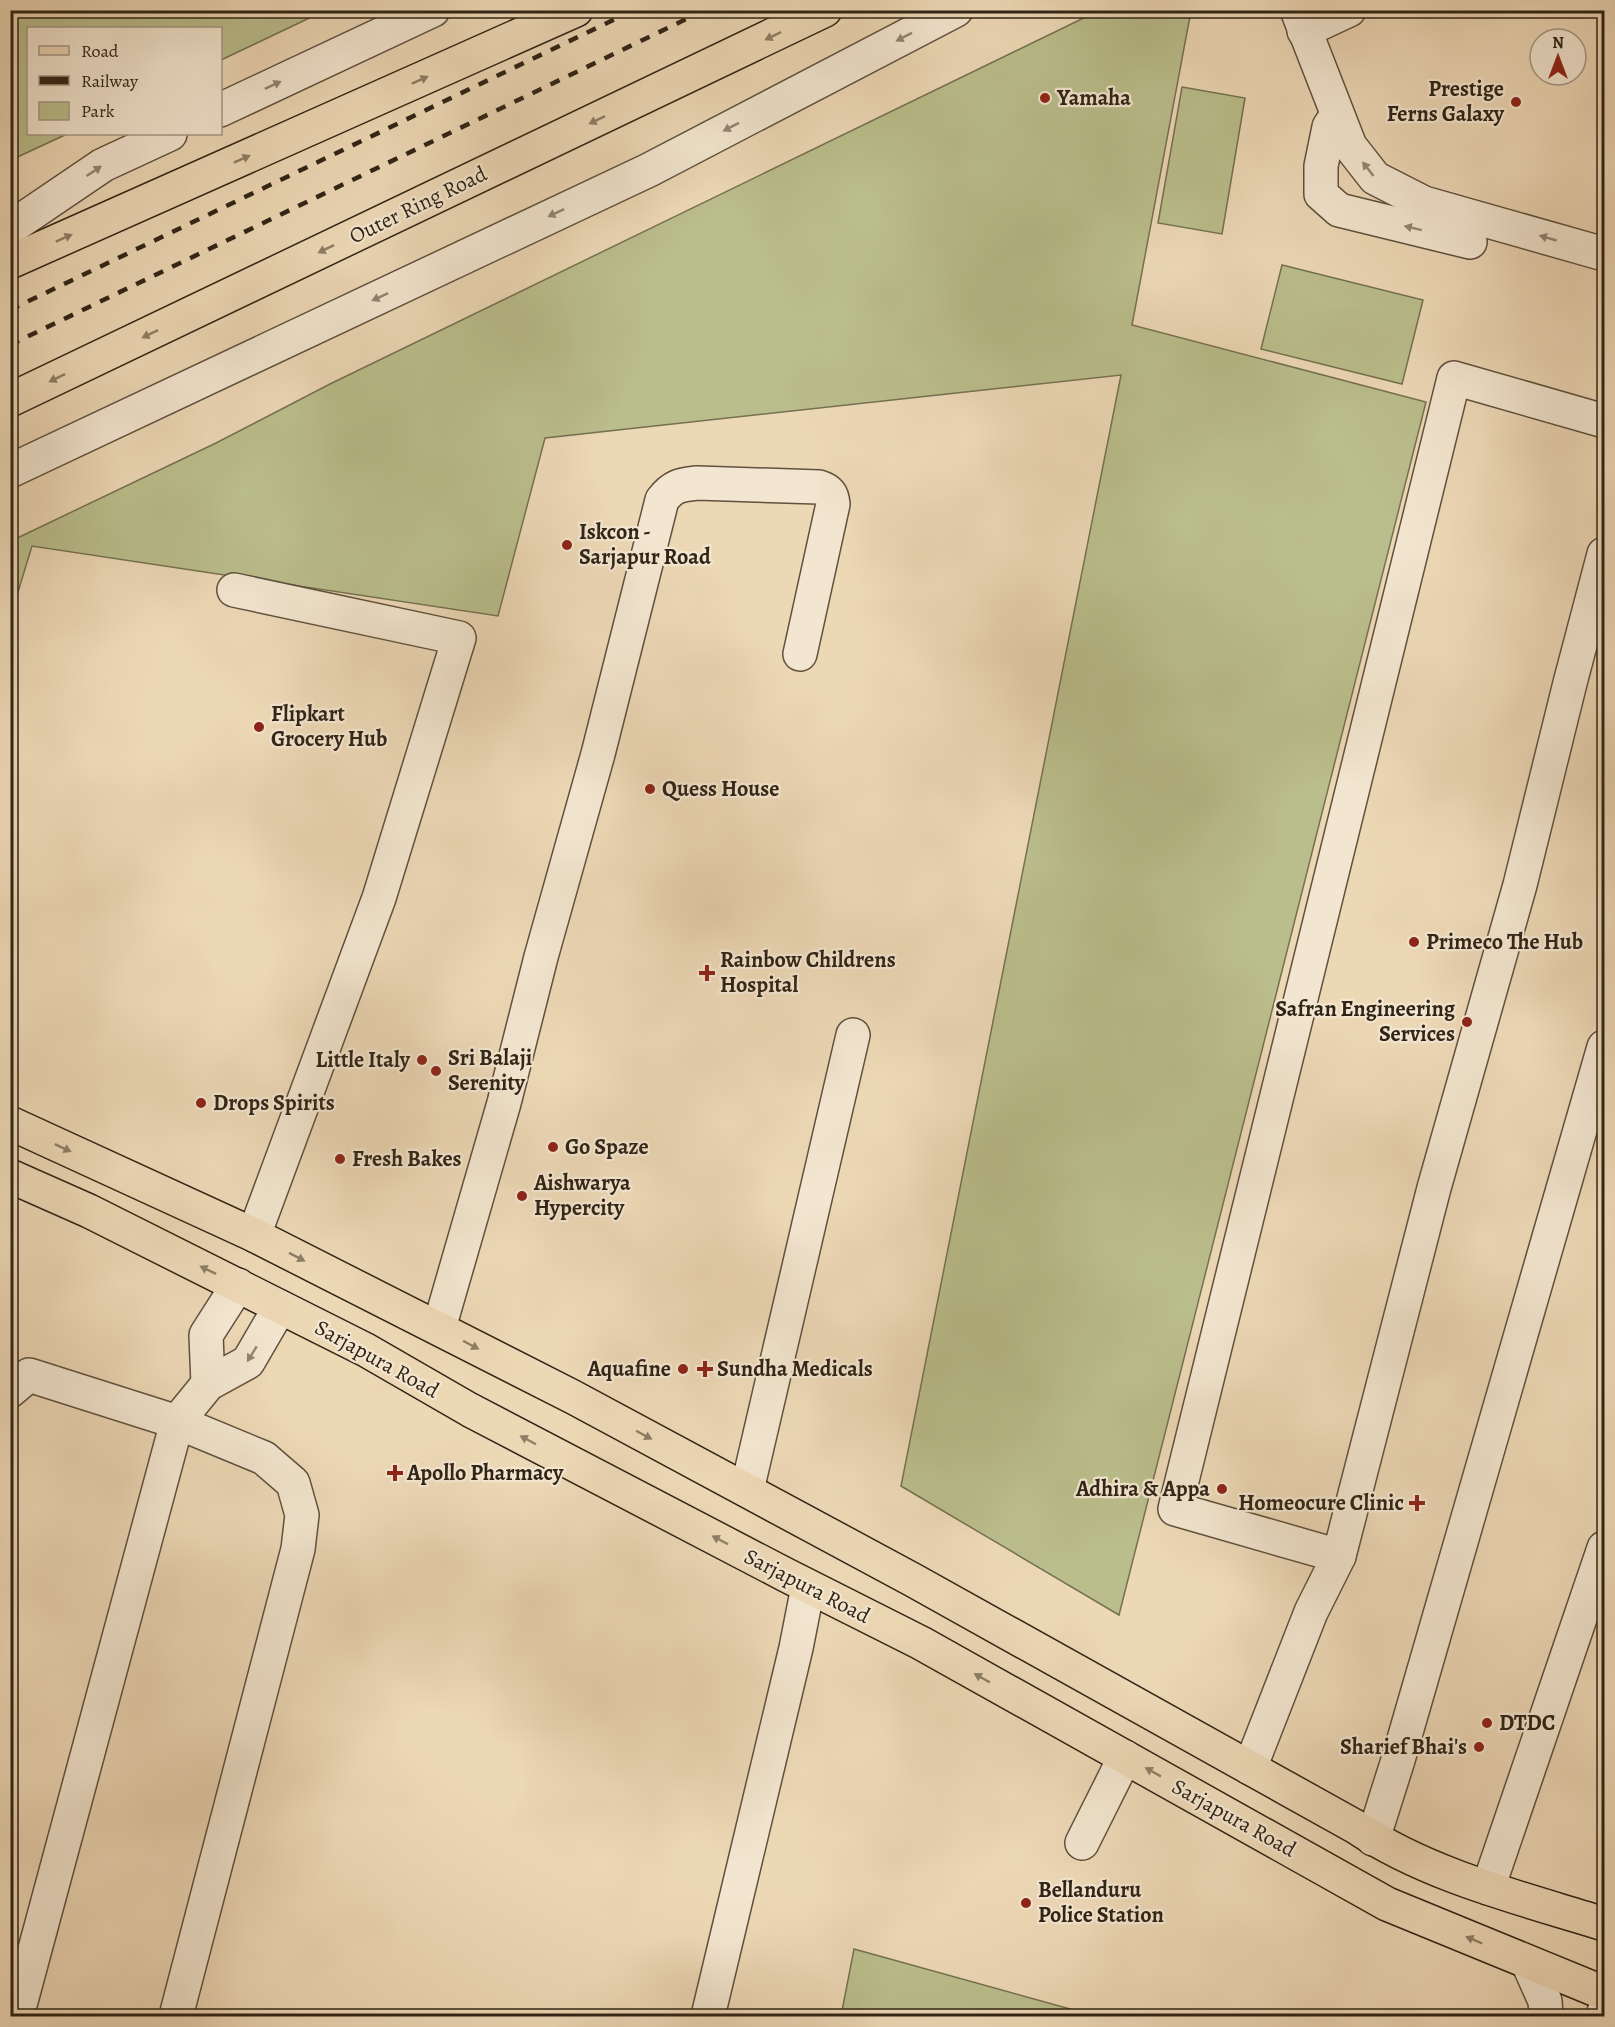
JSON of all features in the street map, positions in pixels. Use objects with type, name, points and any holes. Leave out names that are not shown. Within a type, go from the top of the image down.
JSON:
[{"type":"main road","points":[[10,262],[576,10]]},
{"type":"main road","name":"Outer Ring Road","points":[[10,400],[825,10]]},
{"type":"main road","points":[[10,1123],[254,1235],[439,1328],[914,1580],[1373,1839],[1423,1863],[1488,1888],[1605,1924]]},
{"type":"main road","name":"Sarjapura Road","points":[[10,1176],[89,1211],[366,1350],[470,1410],[808,1587],[921,1643],[1387,1904],[1605,1993]]},
{"type":"street","points":[[222,109],[433,10]]},
{"type":"street","points":[[10,471],[649,170],[956,10]]},
{"type":"street","points":[[1350,10],[1301,21],[1350,146],[1375,178],[1424,203],[1605,254]]},
{"type":"street","points":[[1337,115],[1329,127],[1321,166],[1321,194],[1340,210],[1470,242]]},
{"type":"street","points":[[10,228],[103,165],[168,135]]},
{"type":"street","points":[[1339,1556],[1175,1509],[1454,378],[1605,421]]},
{"type":"street","points":[[439,1328],[504,1103],[541,957],[598,754],[662,500],[671,489],[685,484],[698,483],[808,486],[827,489],[832,495],[833,504],[800,654]]},
{"type":"street","points":[[1250,1768],[1311,1612],[1339,1556],[1434,1188],[1520,885],[1570,683],[1605,554]]},
{"type":"street","points":[[234,590],[459,638],[379,898],[254,1235]]},
{"type":"street","points":[[747,1490],[853,1035]]},
{"type":"street","points":[[1373,1839],[1605,1047]]},
{"type":"street","points":[[208,1384],[206,1335],[238,1285]]},
{"type":"street","points":[[17,2016],[177,1422],[208,1384],[248,1362],[280,1307]]},
{"type":"street","points":[[10,1391],[28,1375],[177,1422],[264,1458],[293,1483],[302,1515],[298,1549],[176,2016]]},
{"type":"street","points":[[1488,1888],[1605,1548]]},
{"type":"street","points":[[708,2016],[796,1648],[808,1587]]},
{"type":"street","points":[[1082,1843],[1125,1756]]},
{"type":"street","points":[[1528,1963],[1545,2001],[1546,2016]]},
{"type":"street","points":[[1603,2016],[1605,2012]]},
{"type":"green space","points":[[11,10],[324,11],[222,60],[222,27],[27,27],[27,135],[65,135],[11,160]]},
{"type":"green space","points":[[1098,11],[1191,11],[1132,325],[1426,402],[1119,1615],[901,1486],[1121,375],[545,438],[498,616],[32,546],[11,615],[11,541]]},
{"type":"green space","points":[[1182,87],[1245,98],[1222,234],[1158,223]]},
{"type":"green space","points":[[1282,265],[1423,300],[1402,384],[1261,349]]},
{"type":"green space","points":[[854,1949],[1074,2010],[1073,2016],[841,2016]]},
{"type":"railway","points":[[10,310],[634,10]]},
{"type":"railway","points":[[10,345],[705,10]]},
{"type":"place","name":"Yamaha","points":[[1045,98]]},
{"type":"place","name":"Prestige Ferns Galaxy","points":[[1516,102]]},
{"type":"place","name":"Iskcon - Sarjapur Road","points":[[567,545]]},
{"type":"place","name":"Flipkart Grocery Hub","points":[[259,727]]},
{"type":"place","name":"Quess House","points":[[650,789]]},
{"type":"place","name":"Primeco The Hub","points":[[1414,942]]},
{"type":"place","name":"Rainbow Childrens Hospital","points":[[707,973]]},
{"type":"place","name":"Safran Engineering Services","points":[[1467,1022]]},
{"type":"place","name":"Little Italy","points":[[422,1060]]},
{"type":"place","name":"Sri Balaji Serenity","points":[[436,1071]]},
{"type":"place","name":"Drops Spirits","points":[[201,1103]]},
{"type":"place","name":"Go Spaze","points":[[553,1147]]},
{"type":"place","name":"Fresh Bakes","points":[[340,1159]]},
{"type":"place","name":"Aishwarya Hypercity","points":[[522,1196]]},
{"type":"place","name":"Aquafine","points":[[683,1369]]},
{"type":"place","name":"Sundha Medicals","points":[[705,1369]]},
{"type":"place","name":"Apollo Pharmacy","points":[[395,1473]]},
{"type":"place","name":"Adhira & Appa","points":[[1222,1489]]},
{"type":"place","name":"Homeocure Clinic","points":[[1417,1503]]},
{"type":"place","name":"DTDC","points":[[1487,1723]]},
{"type":"place","name":"Sharief Bhai's","points":[[1479,1747]]},
{"type":"place","name":"Bellanduru Police Station","points":[[1026,1903]]}]
